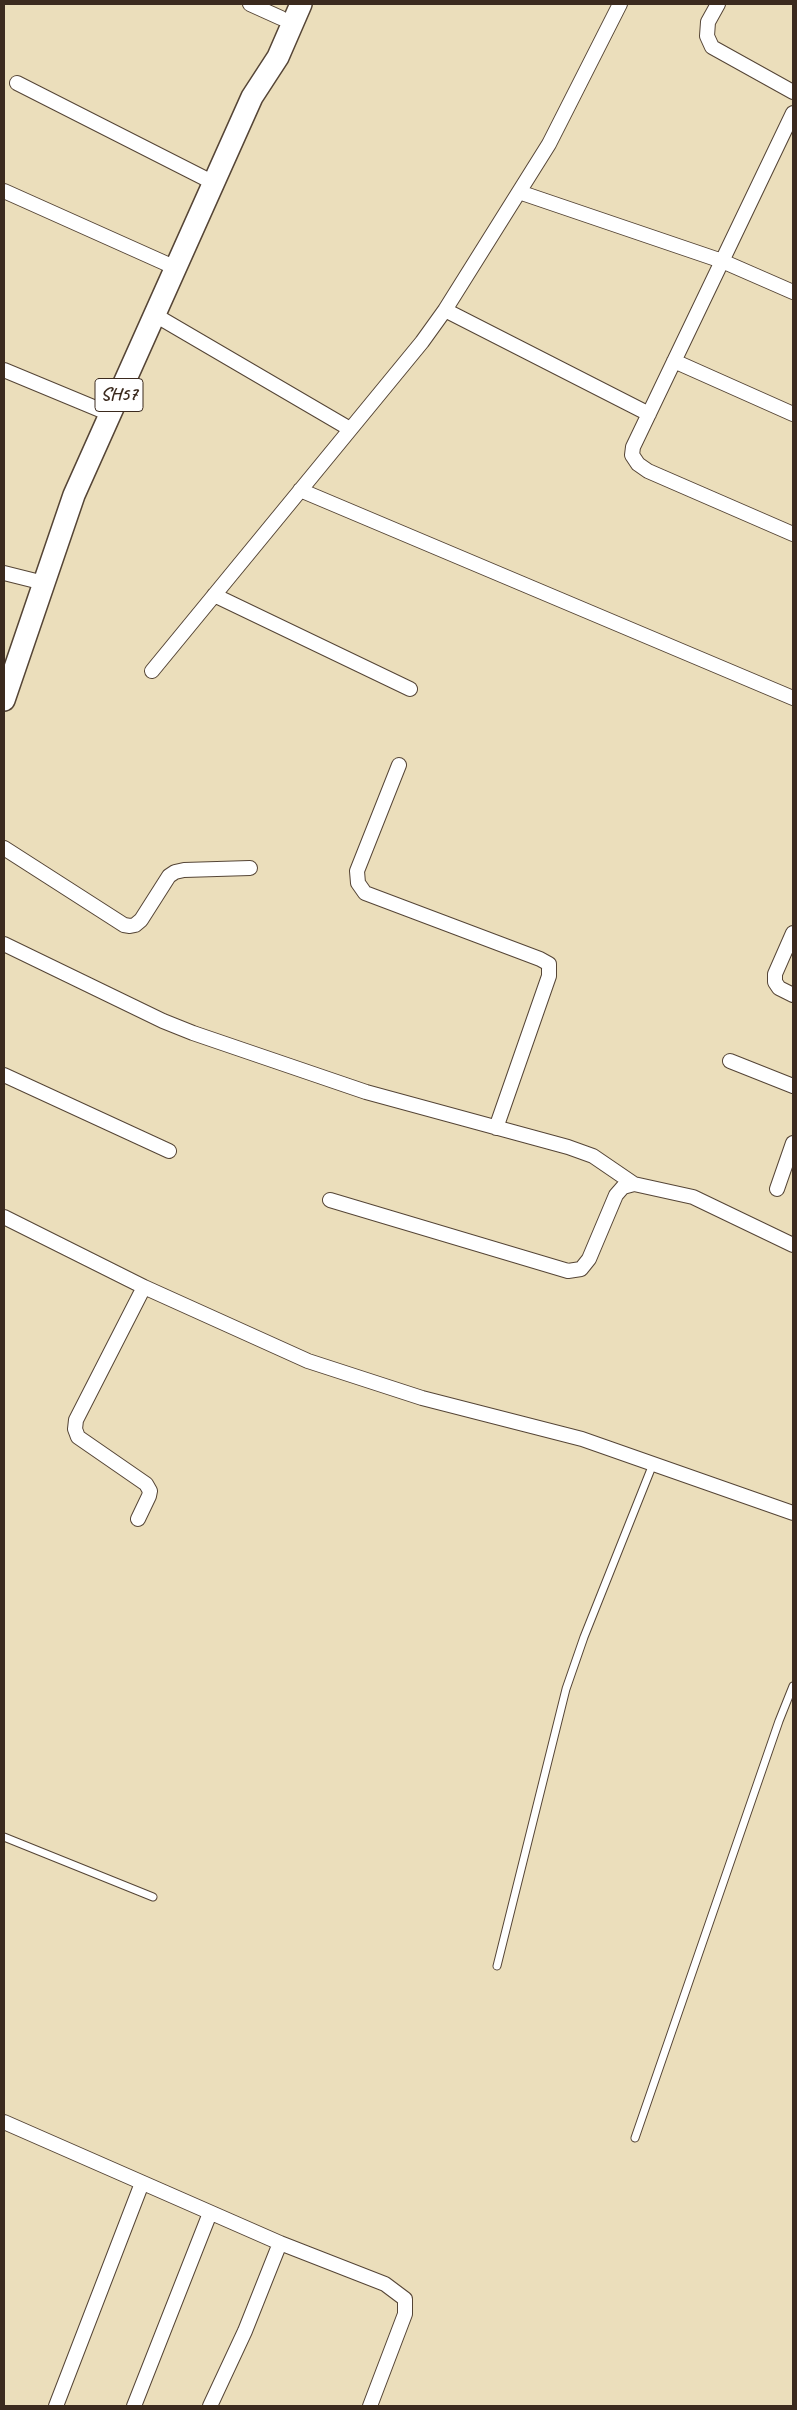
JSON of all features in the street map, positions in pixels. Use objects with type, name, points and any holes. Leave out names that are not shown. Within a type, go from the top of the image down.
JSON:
[{"type":"main road","name":"SH57","points":[[4,700],[74,495],[252,97],[278,57],[302,4]]},
{"type":"main road","name":"SH57","points":[[252,97],[257,72],[284,11]]},
{"type":"street","points":[[250,4],[284,11]]},
{"type":"street","points":[[152,671],[422,342],[445,310],[549,144],[620,4]]},
{"type":"street","points":[[718,4],[708,22],[707,36],[712,47],[793,92]]},
{"type":"street","points":[[17,83],[214,183]]},
{"type":"street","points":[[793,113],[633,446],[632,455],[638,464],[648,471],[793,534]]},
{"type":"street","points":[[4,192],[176,268]]},
{"type":"street","points":[[519,192],[722,261],[793,292]]},
{"type":"street","points":[[445,310],[649,414]]},
{"type":"street","points":[[155,315],[350,429]]},
{"type":"street","points":[[674,361],[793,414]]},
{"type":"street","points":[[4,370],[110,414]]},
{"type":"street","points":[[300,490],[793,698]]},
{"type":"street","points":[[4,572],[44,583]]},
{"type":"street","points":[[214,595],[410,689]]},
{"type":"street","points":[[399,765],[357,871],[358,883],[365,893],[549,964],[550,976],[496,1128]]},
{"type":"street","points":[[4,848],[124,925],[130,926],[136,925],[141,920],[169,876],[175,872],[184,870],[250,868]]},
{"type":"street","points":[[793,933],[775,974],[775,982],[779,988],[793,995]]},
{"type":"street","points":[[4,944],[163,1021],[193,1033],[366,1092],[593,1156],[634,1184],[693,1197],[793,1245]]},
{"type":"street","points":[[730,1061],[793,1086]]},
{"type":"street","points":[[4,1074],[169,1151]]},
{"type":"street","points":[[777,1189],[793,1143]]},
{"type":"street","points":[[330,1200],[568,1271],[581,1269],[590,1259],[616,1195],[623,1187],[634,1184]]},
{"type":"street","points":[[4,1217],[144,1287],[308,1361],[422,1398],[582,1439],[793,1513]]},
{"type":"street","points":[[138,1519],[149,1496],[150,1491],[146,1484],[78,1437],[75,1428],[76,1420],[144,1287]]},
{"type":"street","points":[[4,2122],[280,2243],[385,2284],[405,2299],[407,2306],[405,2314],[370,2406]]},
{"type":"street","points":[[56,2406],[142,2183]]},
{"type":"street","points":[[134,2406],[210,2213]]},
{"type":"street","points":[[210,2406],[245,2331],[280,2243]]},
{"type":"lane","points":[[497,1966],[566,1689],[584,1637],[653,1464]]},
{"type":"lane","points":[[635,2138],[779,1721],[793,1686]]},
{"type":"lane","points":[[4,1837],[153,1897]]}]
